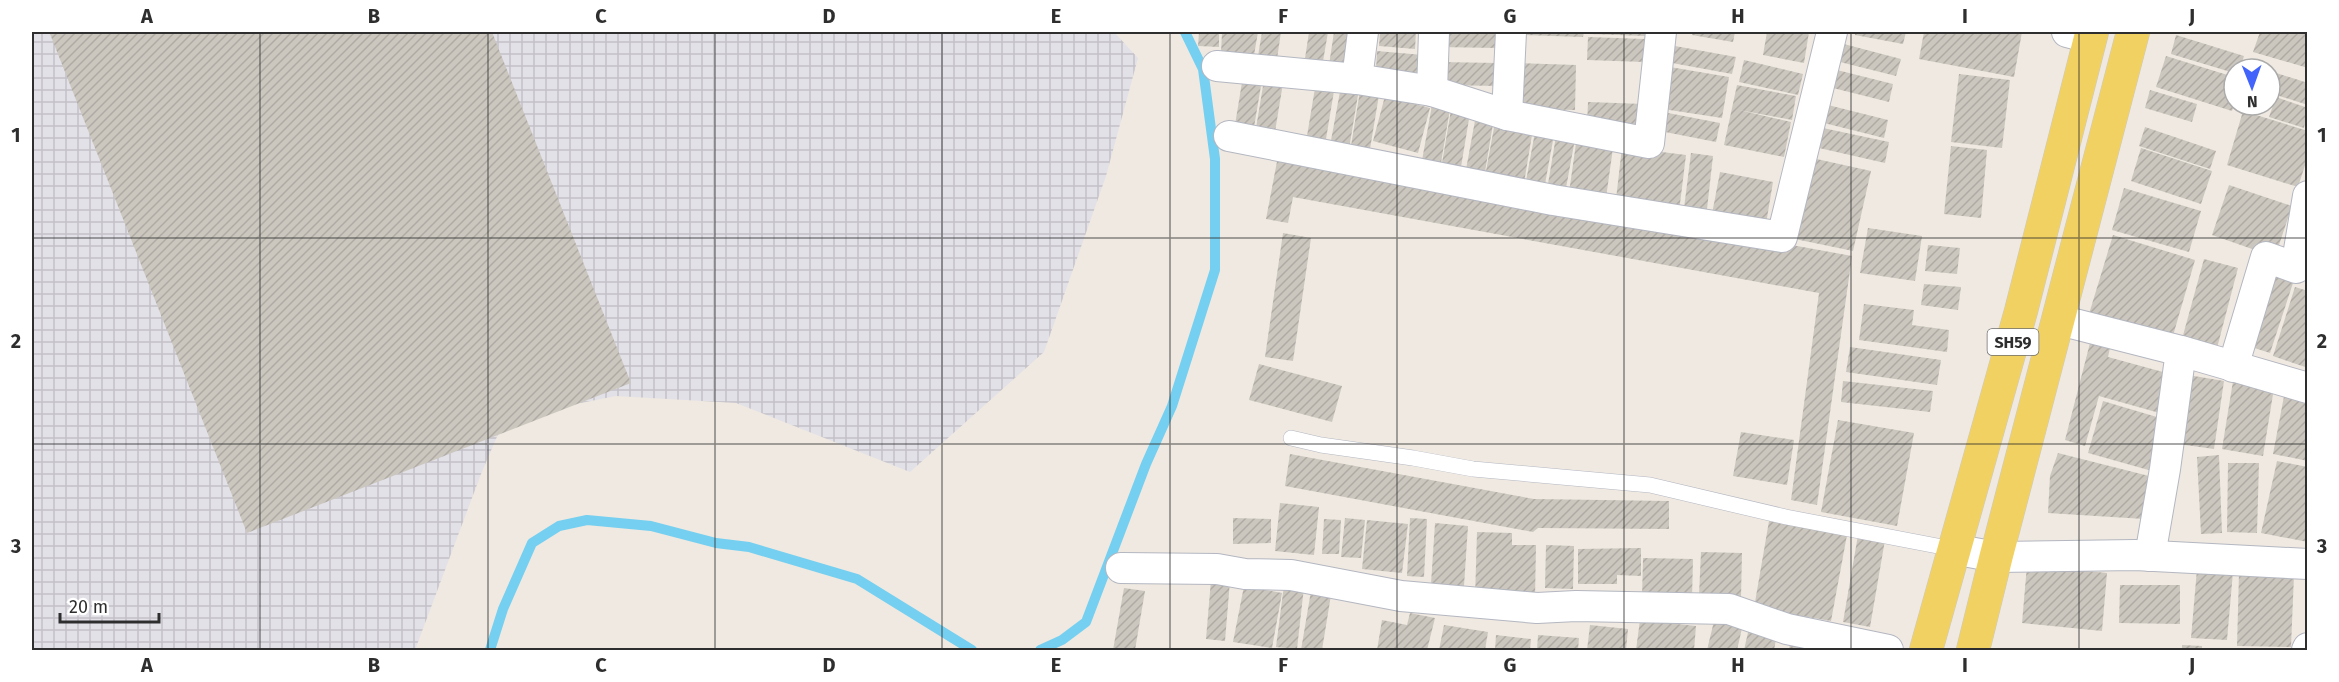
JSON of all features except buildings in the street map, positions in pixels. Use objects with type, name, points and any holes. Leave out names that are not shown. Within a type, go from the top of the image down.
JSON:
[{"type":"main road","name":"SH59","points":[[1973,651],[2133,32]]},
{"type":"main road","name":"SH59","points":[[1926,651],[2021,311],[2083,34]]},
{"type":"street","points":[[1357,79],[1363,32]]},
{"type":"street","points":[[1432,91],[1434,32]]},
{"type":"street","points":[[1507,115],[1511,32]]},
{"type":"street","points":[[1217,66],[1357,79],[1432,91],[1507,115],[1649,143],[1660,32]]},
{"type":"street","points":[[1229,136],[1553,200],[1782,237],[1832,32]]},
{"type":"street","points":[[2233,367],[2266,257],[2296,268],[2307,196]]},
{"type":"street","points":[[2059,320],[2181,351],[2307,388]]},
{"type":"street","points":[[2150,556],[2181,351]]},
{"type":"street","points":[[1953,549],[1996,557],[2150,556],[2307,564]]},
{"type":"street","points":[[1121,568],[1197,568],[1245,574],[1292,575],[1401,596],[1537,608],[1575,606],[1729,609],[1784,640],[1888,651]]},
{"type":"lane","points":[[1291,438],[1473,470],[1650,485],[1786,517],[1953,549]]},
{"type":"shaded area","points":[[32,32],[1114,32],[1138,58],[1106,176],[1044,352],[910,472],[736,403],[616,396],[505,418],[481,474],[415,650],[32,650]]},
{"type":"waterway","points":[[1040,650],[1062,640],[1086,622],[1146,464],[1172,406],[1215,270],[1215,159],[1203,69],[1185,32]]},
{"type":"waterway","points":[[490,650],[503,609],[532,543],[559,526],[587,520],[651,526],[716,543],[749,547],[857,579],[972,650]]}]
